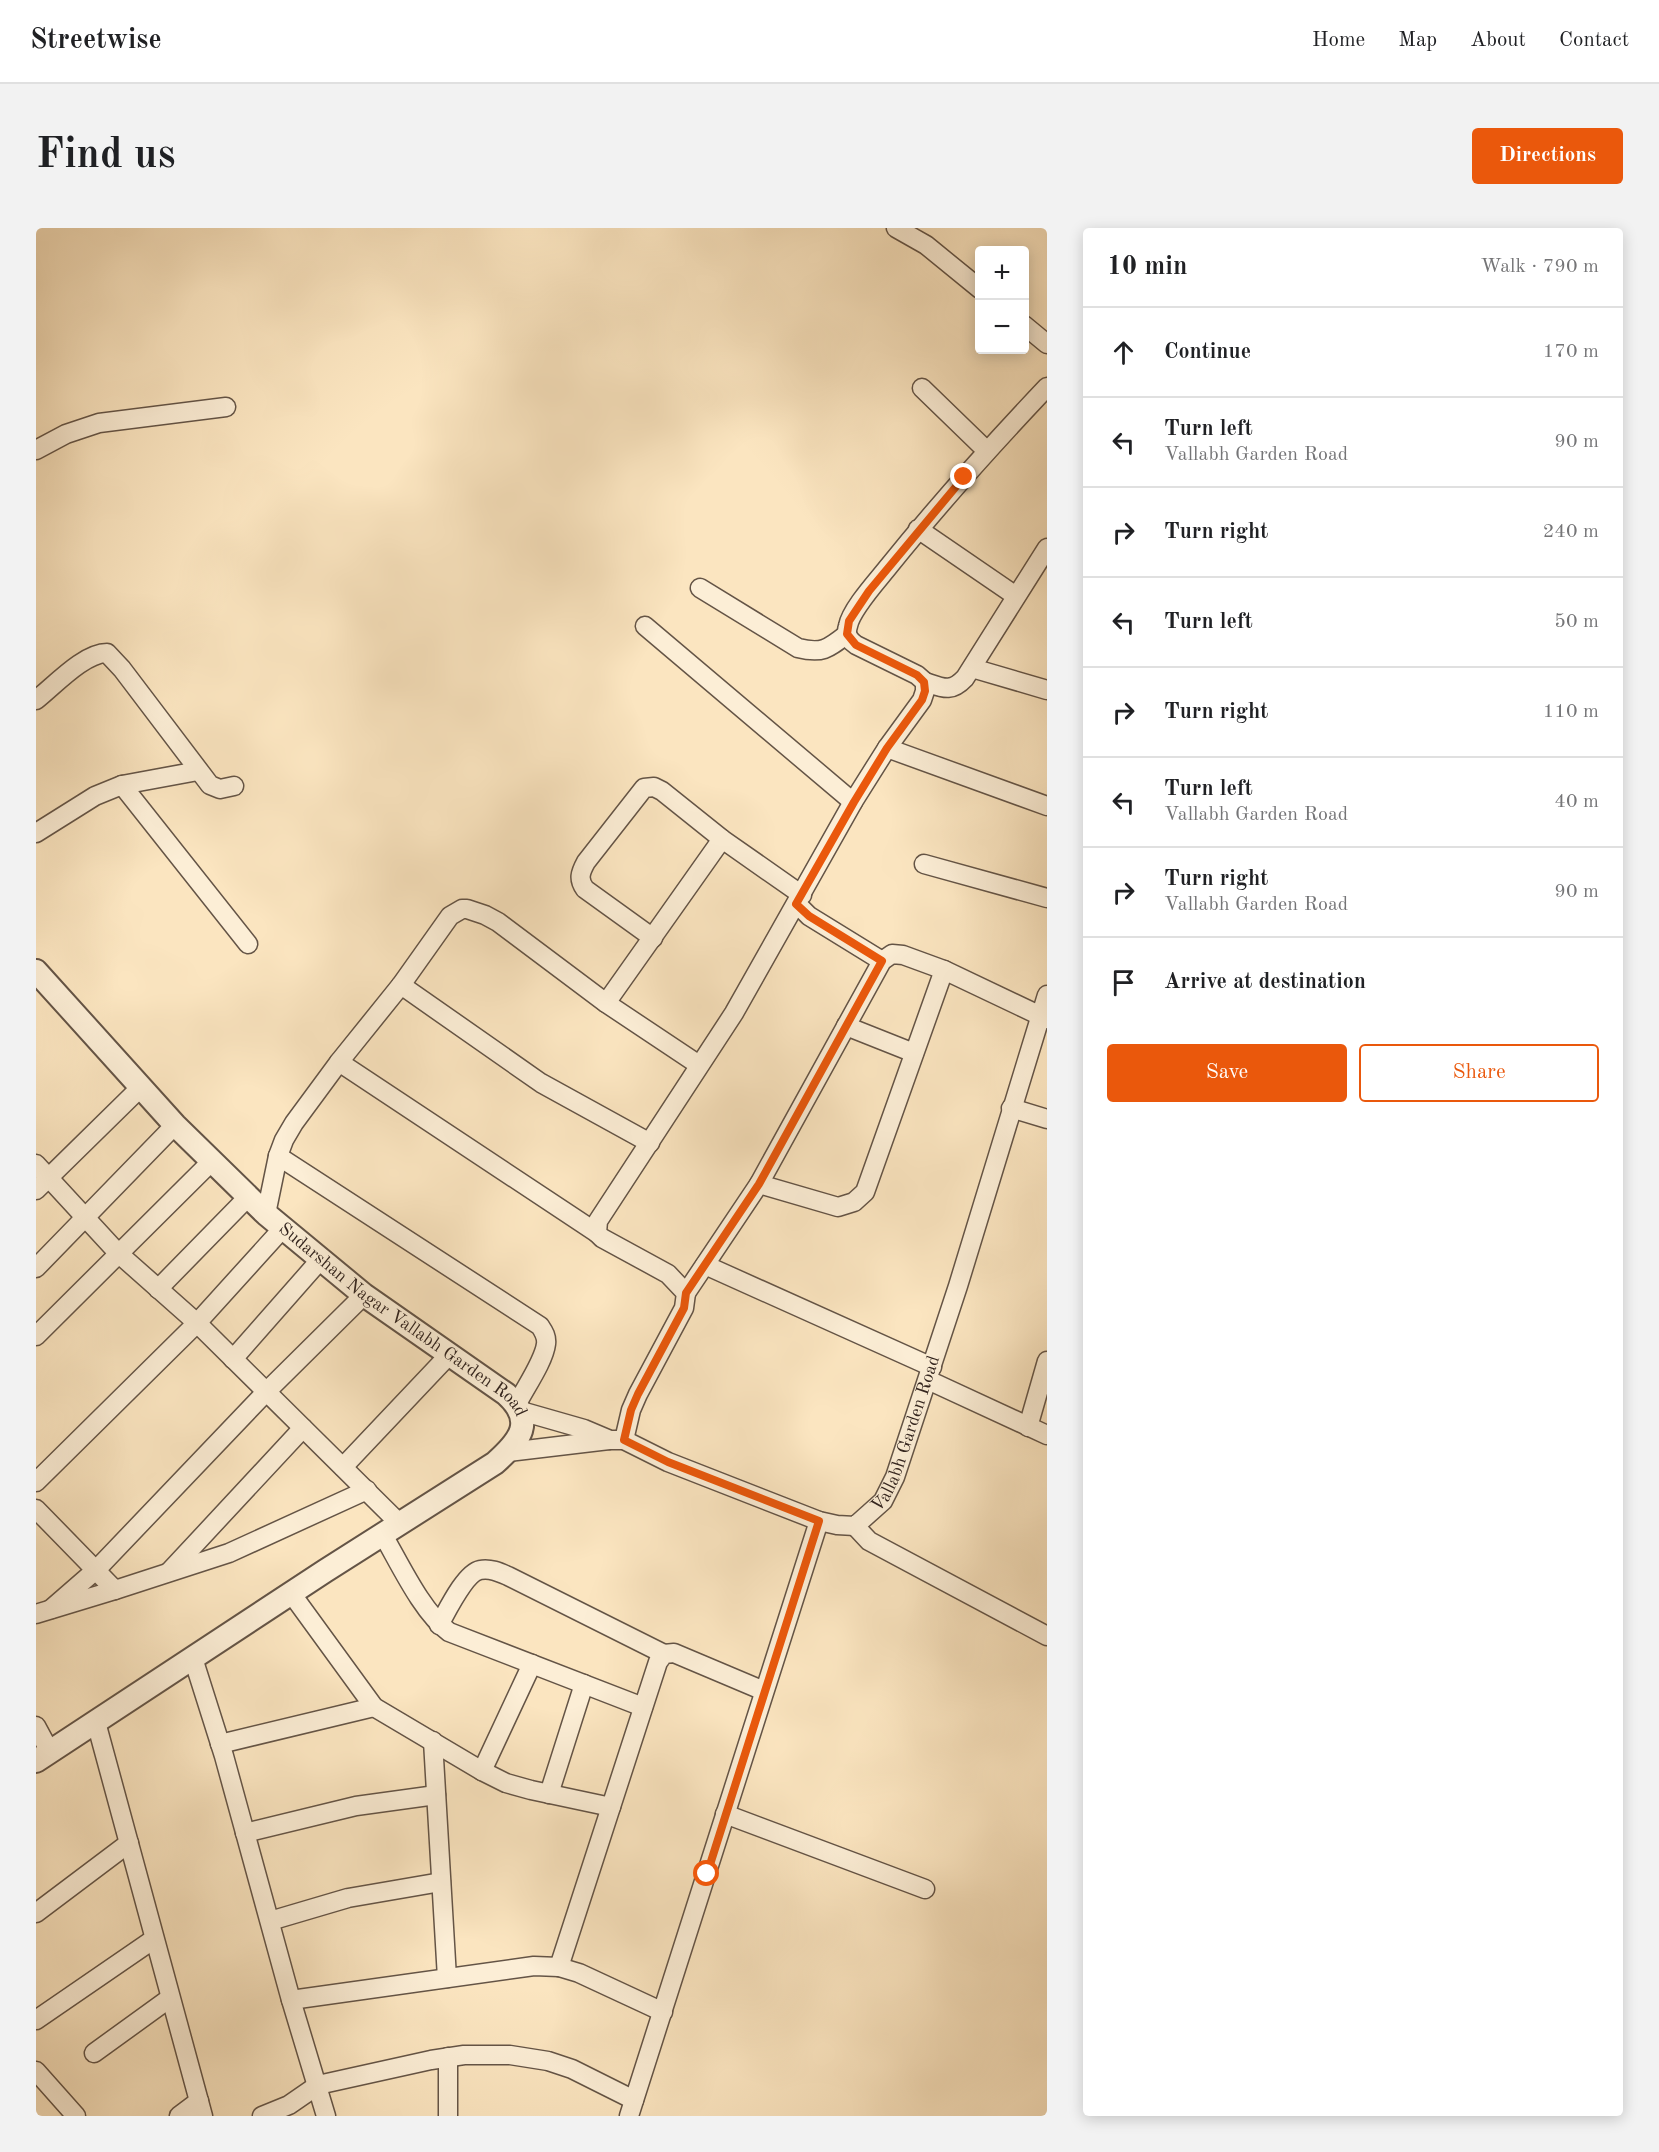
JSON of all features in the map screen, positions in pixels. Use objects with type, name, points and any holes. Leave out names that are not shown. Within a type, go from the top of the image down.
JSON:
[{"type":"street","points":[[907,231],[975,285]]},
{"type":"street","points":[[1029,330],[1047,344]]},
{"type":"street","points":[[700,588],[798,648],[814,652],[829,648],[847,634],[849,621],[869,591],[918,530],[1047,387]]},
{"type":"street","points":[[922,388],[987,451]]},
{"type":"street","points":[[36,450],[66,434],[99,423],[226,407]]},
{"type":"street","points":[[918,530],[1017,596]]},
{"type":"street","points":[[923,691],[958,686],[972,668],[1047,548]]},
{"type":"street","points":[[645,626],[854,802]]},
{"type":"street","points":[[847,634],[856,645],[917,675],[923,691]]},
{"type":"street","points":[[39,691],[98,653],[107,653],[122,669],[210,785],[215,788],[234,786]]},
{"type":"street","points":[[972,668],[1047,690]]},
{"type":"street","points":[[597,1233],[598,1221],[734,1013],[854,802],[923,691]]},
{"type":"street","points":[[887,748],[1047,806]]},
{"type":"street","points":[[36,834],[95,796],[122,784],[198,771]]},
{"type":"street","points":[[122,784],[248,944]]},
{"type":"street","points":[[653,938],[585,889],[580,882],[581,872],[586,862],[644,788],[654,786],[799,900],[809,916],[882,961]]},
{"type":"street","points":[[606,1003],[723,839]]},
{"type":"street","points":[[924,864],[1047,898]]},
{"type":"street","points":[[36,1482],[197,1323],[274,1221],[278,1156],[284,1140],[339,1062],[401,985],[450,916],[462,909],[467,909],[498,922],[606,1003],[699,1065]]},
{"type":"street","points":[[508,1452],[617,1440],[634,1402],[684,1308],[686,1293],[759,1184],[882,961],[892,954],[903,955],[944,970],[1043,1018]]},
{"type":"street","points":[[759,1184],[838,1207],[855,1202],[865,1192],[944,970]]},
{"type":"street","name":"Sudarshan Nagar Vallabh Garden Road","points":[[36,971],[140,1088],[248,1197],[364,1295],[506,1394],[519,1407],[523,1426],[508,1452],[495,1463],[291,1593],[43,1757]]},
{"type":"street","points":[[401,985],[541,1083],[650,1143]]},
{"type":"street","name":"Vallabh Garden Road","points":[[519,1407],[617,1440],[819,1521],[855,1526],[883,1501],[890,1490],[930,1374],[1011,1108],[1043,1018],[1047,995]]},
{"type":"street","points":[[846,1026],[914,1053]]},
{"type":"street","points":[[339,1062],[597,1233],[608,1243],[668,1274],[686,1293]]},
{"type":"street","points":[[36,1190],[140,1088]]},
{"type":"street","points":[[1011,1108],[1047,1119]]},
{"type":"street","points":[[36,1268],[175,1125]]},
{"type":"street","points":[[278,1156],[540,1326],[545,1334],[546,1344],[519,1407]]},
{"type":"street","points":[[36,1336],[212,1161]]},
{"type":"street","points":[[36,1164],[50,1176],[118,1253],[197,1323],[367,1490],[391,1529],[427,1609],[439,1625],[448,1632],[643,1707]]},
{"type":"street","points":[[158,1289],[248,1197]]},
{"type":"street","points":[[233,1359],[321,1259]]},
{"type":"street","points":[[705,1265],[930,1374],[1028,1427],[1047,1434]]},
{"type":"street","points":[[44,1611],[96,1569],[266,1392],[364,1295]]},
{"type":"street","points":[[343,1467],[449,1355]]},
{"type":"street","points":[[1028,1427],[1047,1361]]},
{"type":"street","points":[[169,1573],[303,1428]]},
{"type":"street","points":[[44,1611],[229,1553],[367,1490]]},
{"type":"street","points":[[36,1509],[115,1590]]},
{"type":"street","points":[[262,2116],[289,2105],[318,2085],[464,2055],[510,2055],[548,2061],[573,2068],[632,2108],[819,1521]]},
{"type":"street","points":[[855,1526],[869,1541],[1047,1636]]},
{"type":"street","points":[[439,1625],[470,1575],[479,1570],[493,1570],[664,1654],[674,1653],[686,1656],[764,1691]]},
{"type":"street","points":[[291,1593],[374,1707],[506,1783],[611,1807]]},
{"type":"street","points":[[559,1966],[658,1662],[664,1654]]},
{"type":"street","points":[[193,1658],[220,1744],[291,2000],[326,2116]]},
{"type":"street","points":[[482,1771],[532,1664]]},
{"type":"street","points":[[549,1794],[584,1684]]},
{"type":"street","points":[[220,1744],[374,1707]]},
{"type":"street","points":[[96,1722],[201,2108],[179,2116]]},
{"type":"street","points":[[36,1726],[43,1757]]},
{"type":"street","points":[[433,1742],[447,1978]]},
{"type":"street","points":[[245,1833],[356,1806],[435,1795]]},
{"type":"street","points":[[726,1814],[926,1889]]},
{"type":"street","points":[[36,1913],[129,1843]]},
{"type":"street","points":[[270,1921],[348,1898],[441,1882]]},
{"type":"street","points":[[36,2020],[154,1939]]},
{"type":"street","points":[[291,2000],[534,1966],[559,1966],[579,1973],[663,2013]]},
{"type":"street","points":[[94,2053],[170,1998]]},
{"type":"street","points":[[448,2057],[448,2116]]},
{"type":"street","points":[[36,2071],[76,2116]]},
{"type":"route","points":[[707,1874],[819,1521],[668,1462],[624,1440],[631,1410],[684,1308],[686,1293],[759,1184],[882,961],[809,916],[796,904],[854,802],[887,748],[922,700],[925,691],[924,682],[917,675],[850,640],[847,634],[849,621],[869,591],[964,477]]}]
